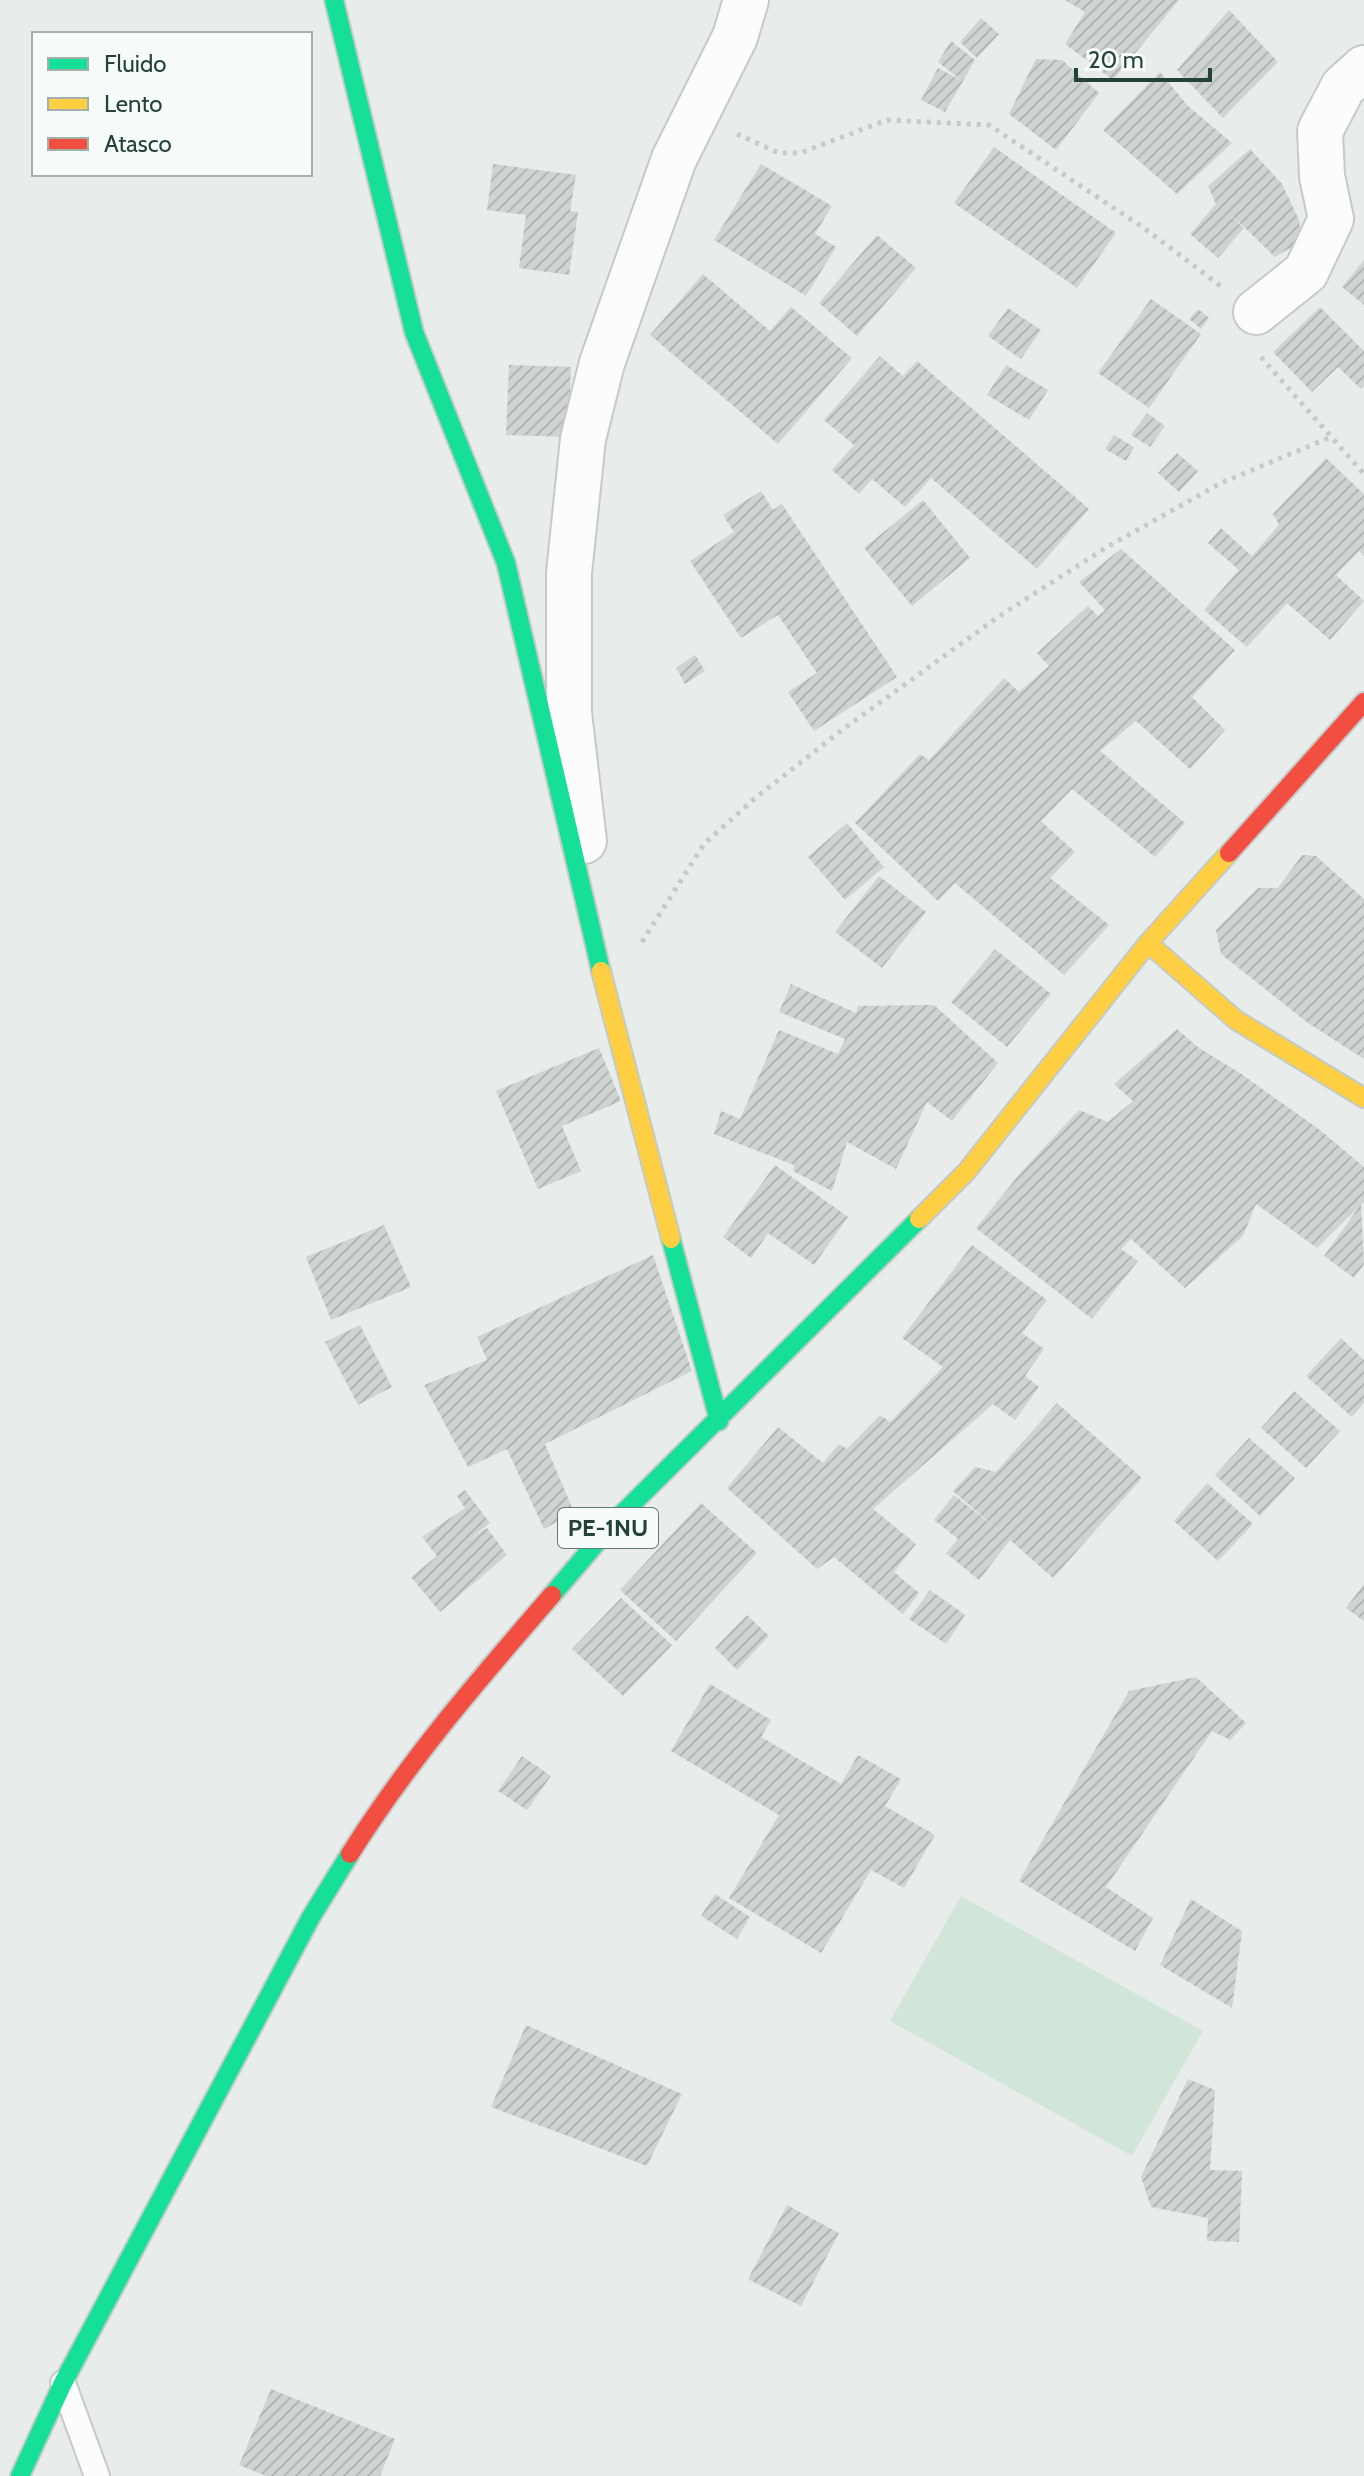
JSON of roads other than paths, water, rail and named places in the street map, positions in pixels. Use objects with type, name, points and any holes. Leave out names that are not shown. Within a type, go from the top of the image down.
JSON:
[{"type":"main road","points":[[334,0],[414,332],[506,563],[588,921],[719,1421]]},
{"type":"main road","name":"PE-1NU","points":[[20,2476],[63,2383],[311,1917],[380,1806],[439,1726],[549,1594],[615,1521],[719,1421],[967,1171],[1148,943],[1364,702]]},
{"type":"main road","points":[[1148,943],[1236,1020],[1364,1098]]},
{"type":"street","points":[[588,921],[583,814],[569,713],[569,573],[583,439],[602,363],[674,159],[735,37],[746,0]]},
{"type":"street","points":[[1256,312],[1306,272],[1331,219],[1322,176],[1320,131],[1343,87],[1364,68]]},
{"type":"lane","points":[[63,2383],[97,2476]]}]
